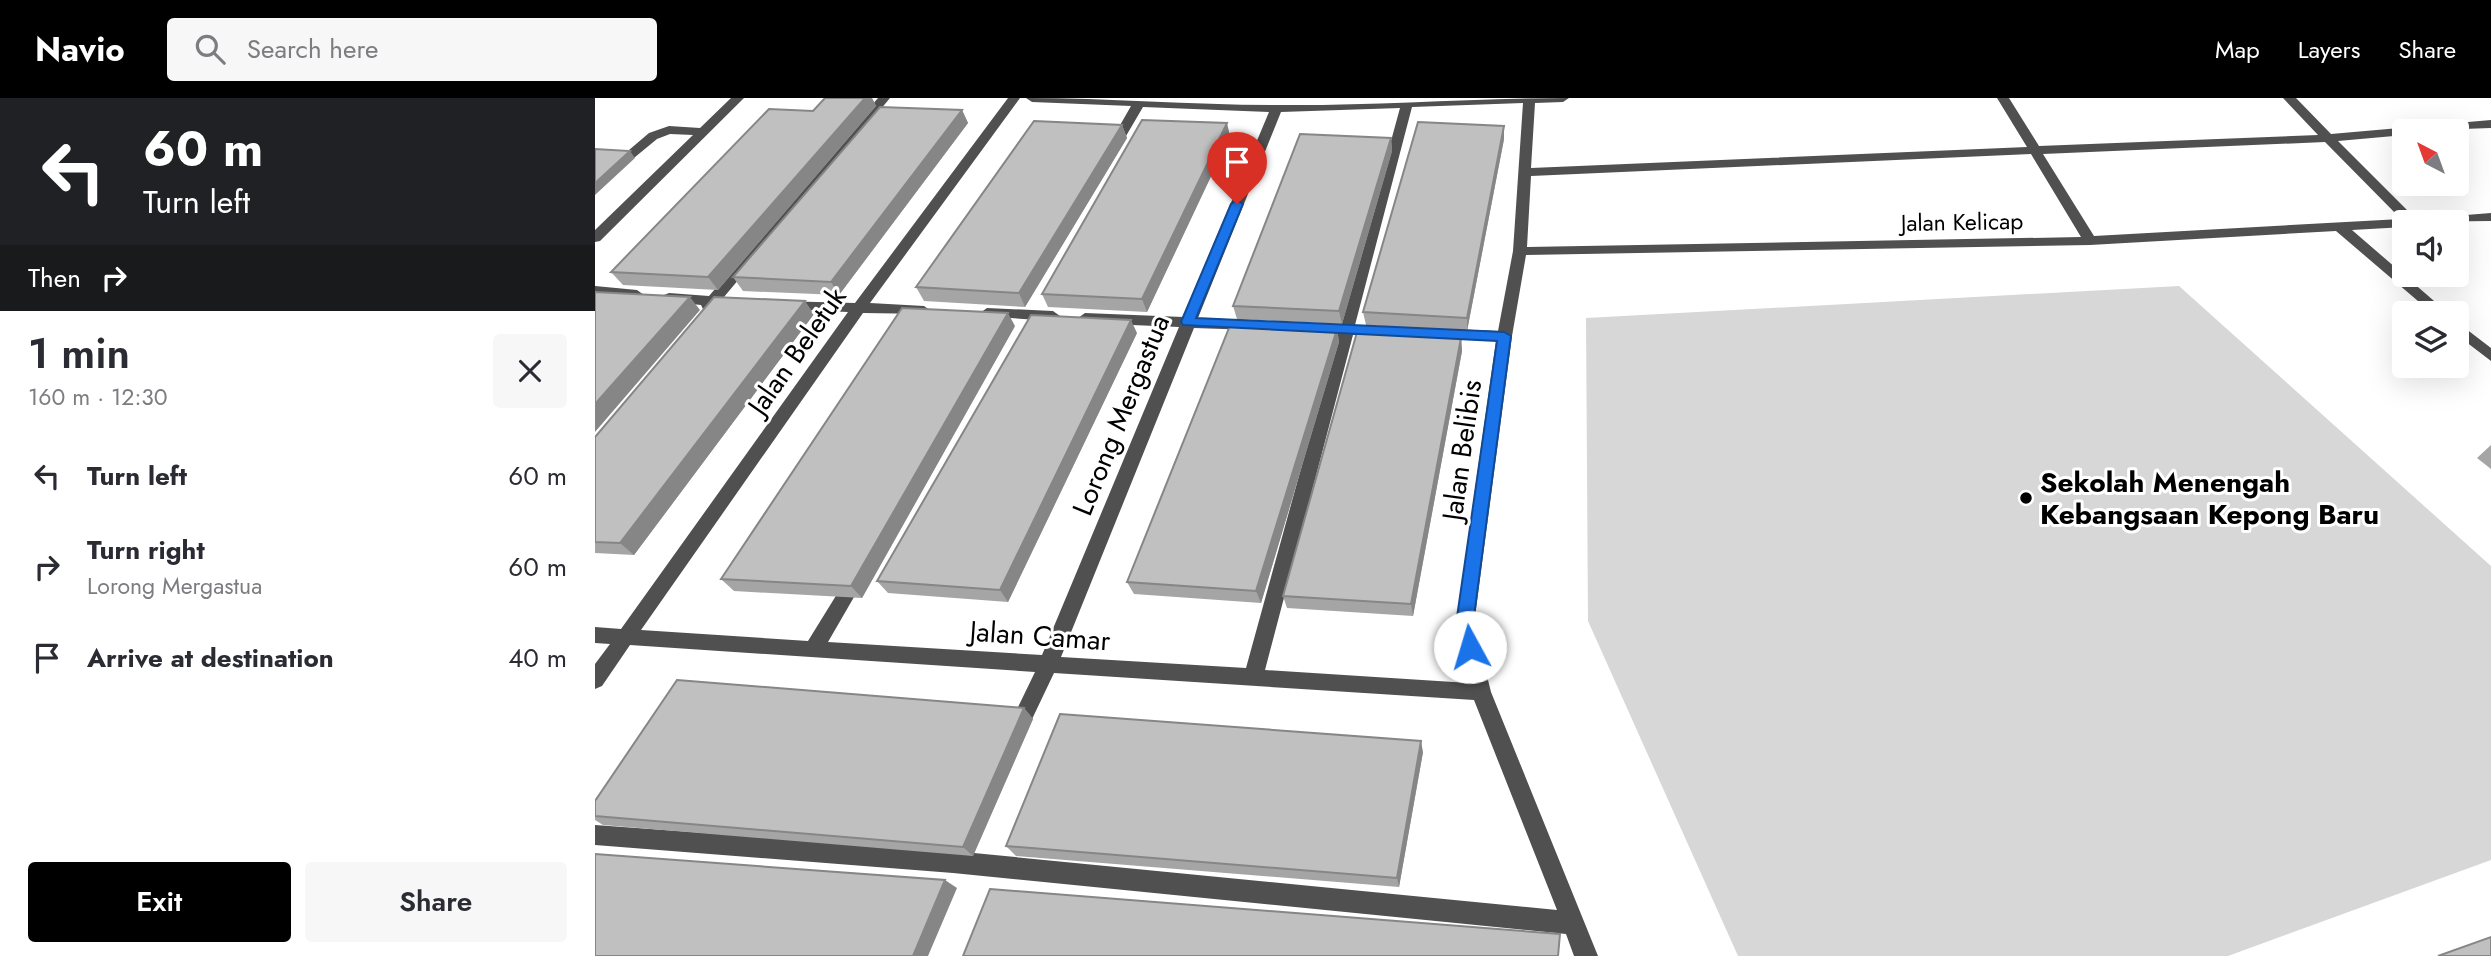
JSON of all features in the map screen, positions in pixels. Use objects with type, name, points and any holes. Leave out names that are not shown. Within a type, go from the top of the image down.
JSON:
[{"type":"street","points":[[595,238],[738,98]]},
{"type":"street","points":[[694,323],[884,98]]},
{"type":"street","name":"Jalan Beletuk","points":[[595,680],[859,308],[1014,98]]},
{"type":"street","points":[[1032,98],[1276,109],[1563,98]]},
{"type":"street","points":[[2003,98],[2090,241]]},
{"type":"street","points":[[2289,98],[2399,210]]},
{"type":"street","name":"Jalan Belibis","points":[[1529,99],[1520,251],[1504,336],[1465,624],[1481,692],[1585,956]]},
{"type":"street","points":[[1105,162],[1139,103]]},
{"type":"street","points":[[1253,678],[1345,329],[1408,104]]},
{"type":"street","name":"Lorong Mergastua","points":[[1006,751],[1048,665],[1276,109]]},
{"type":"street","points":[[1525,172],[2328,138],[2491,124]]},
{"type":"street","points":[[595,186],[653,136],[669,130],[704,132]]},
{"type":"street","points":[[2469,219],[2491,217]]},
{"type":"street","points":[[595,221],[611,222]]},
{"type":"street","name":"Jalan Kelicap","points":[[1520,251],[2090,241],[2392,224]]},
{"type":"street","points":[[2341,228],[2427,301]]},
{"type":"street","points":[[595,291],[712,301],[938,311]]},
{"type":"street","points":[[977,313],[1504,336]]},
{"type":"street","points":[[2469,337],[2491,356]]},
{"type":"street","points":[[813,650],[862,569]]},
{"type":"street","name":"Jalan Camar","points":[[595,635],[1481,692]]},
{"type":"street","points":[[595,835],[953,862],[1572,923]]},
{"type":"street","points":[[941,886],[965,838]]},
{"type":"shaded area","name":"Sekolah Menengah Kebangsaan Kepong Baru","points":[[2179,286],[2491,566],[2491,860],[2228,956],[1738,956],[1588,621],[1586,318]]},
{"type":"building","points":[[825,98],[865,98],[708,277],[611,272],[769,109],[813,111]]},
{"type":"building","points":[[880,107],[962,110],[831,282],[733,277]]},
{"type":"building","points":[[1142,120],[1227,123],[1142,299],[1042,294]]},
{"type":"building","points":[[1034,121],[1122,125],[1019,293],[916,287]]},
{"type":"building","points":[[1418,122],[1504,126],[1467,318],[1363,312]]},
{"type":"building","points":[[1300,134],[1391,138],[1339,311],[1233,306]]},
{"type":"building","points":[[595,149],[630,151],[595,183]]},
{"type":"building","points":[[595,292],[690,297],[595,404]]},
{"type":"building","points":[[714,297],[805,301],[620,543],[595,542],[595,437]]},
{"type":"building","points":[[902,308],[1008,313],[851,586],[721,579]]},
{"type":"building","points":[[1031,315],[1131,320],[1000,590],[877,581]]},
{"type":"building","points":[[1231,323],[1337,329],[1256,591],[1127,582]]},
{"type":"building","points":[[1357,332],[1461,338],[1411,604],[1283,596]]},
{"type":"building","points":[[677,680],[1024,708],[963,847],[595,816],[595,801]]},
{"type":"building","points":[[1060,714],[1421,741],[1397,878],[1006,846]]},
{"type":"building","points":[[595,854],[945,880],[913,956],[595,956]]},
{"type":"building","points":[[990,889],[1560,934],[1558,956],[963,956]]},
{"type":"building","points":[[2491,937],[2491,956],[2438,956]]},
{"type":"place","name":"Sekolah Menengah Kebangsaan Kepong Baru","points":[[2026,498]]},
{"type":"route","points":[[1237,204],[1187,322],[1504,336],[1465,624],[1470,647]]}]
